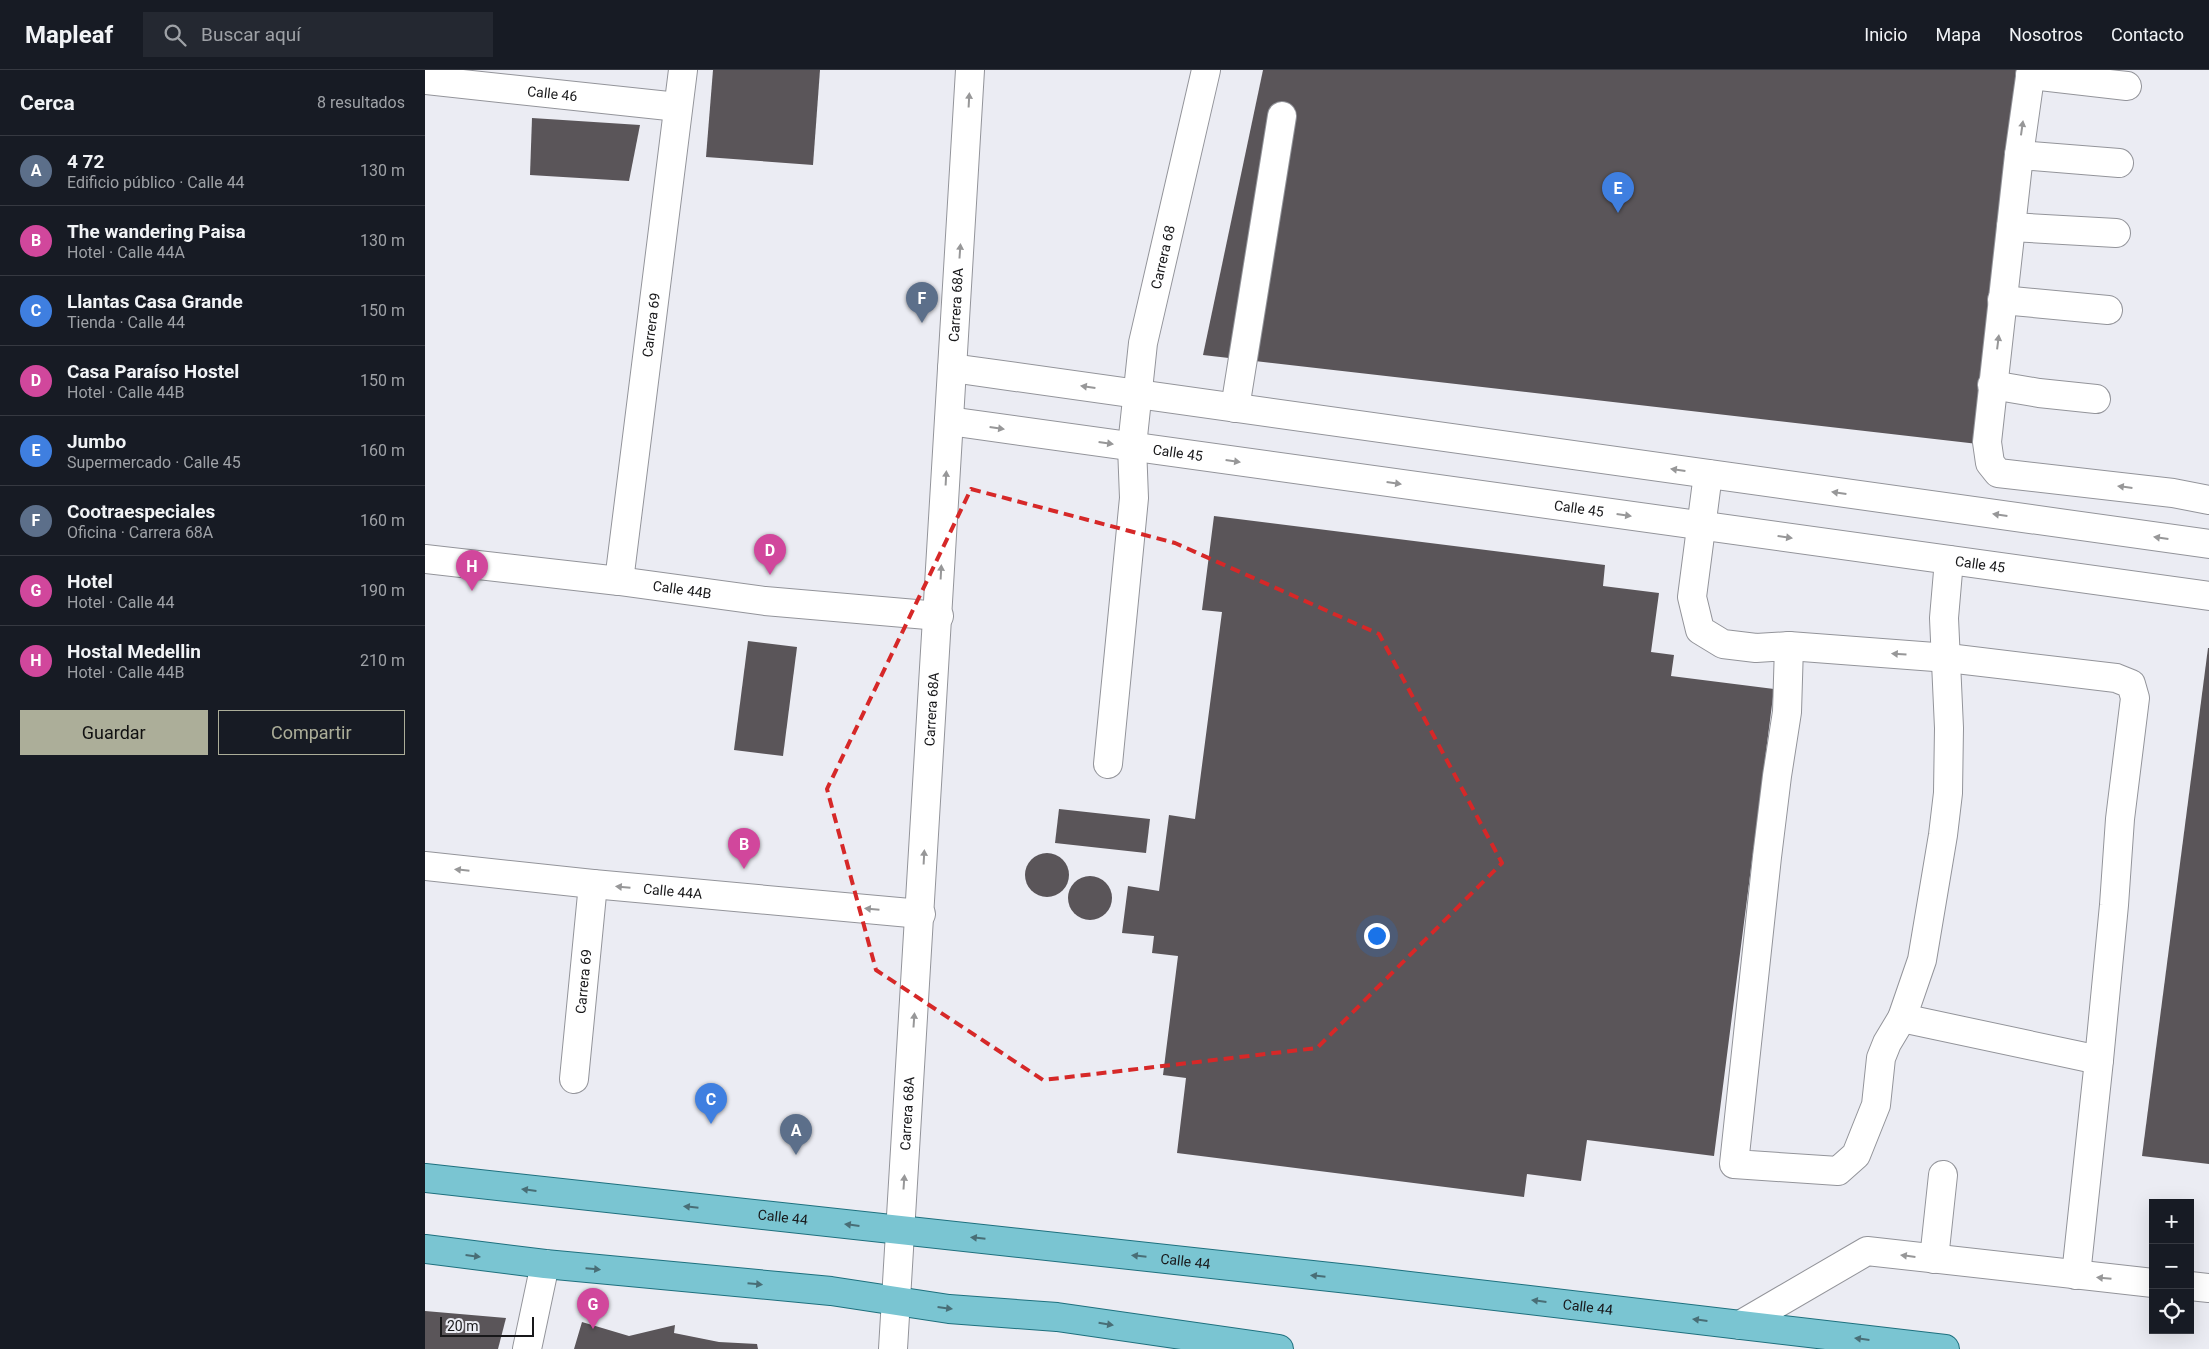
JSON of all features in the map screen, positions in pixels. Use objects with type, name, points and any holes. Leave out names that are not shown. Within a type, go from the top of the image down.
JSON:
[{"type":"main road","name":"Calle 44","points":[[425,1178],[1367,1281],[1945,1349]]},
{"type":"main road","points":[[425,1250],[545,1264],[831,1292],[949,1309],[1057,1317],[1177,1342],[1279,1349]]},
{"type":"street","name":"Carrera 69","points":[[619,581],[683,70]]},
{"type":"street","name":"Carrera 68A","points":[[893,1349],[939,616],[970,70]]},
{"type":"street","name":"Carrera 68","points":[[1108,764],[1134,498],[1132,446],[1143,343],[1206,70]]},
{"type":"street","points":[[2127,86],[2030,73],[2019,154],[1987,442],[1990,463],[1998,472],[2173,493],[2209,500]]},
{"type":"street","name":"Calle 46","points":[[425,80],[678,107]]},
{"type":"street","points":[[1235,408],[1282,116]]},
{"type":"street","points":[[2019,154],[2119,163]]},
{"type":"street","points":[[2011,227],[2116,233]]},
{"type":"street","points":[[2002,300],[2108,310]]},
{"type":"street","points":[[952,368],[2209,544]]},
{"type":"street","points":[[1993,385],[2039,393],[2096,398]]},
{"type":"street","name":"Calle 45","points":[[949,422],[2209,596]]},
{"type":"street","points":[[1708,474],[1692,597],[1700,630],[1723,644],[1756,648],[1789,646],[1948,658],[2116,678],[2131,684],[2135,698],[2120,819],[2114,905],[2076,1275]]},
{"type":"street","name":"Calle 44B","points":[[425,559],[619,581],[765,601],[939,616]]},
{"type":"street","points":[[1789,646],[1787,712],[1769,839],[1734,1164],[1838,1170],[1856,1155],[1876,1105],[1881,1058],[1887,1043],[1902,1018],[1921,960],[1943,835],[1948,793],[1948,658],[1945,618],[1949,560]]},
{"type":"street","name":"Calle 44A","points":[[425,866],[593,884],[921,914]]},
{"type":"street","name":"Carrera 69","points":[[574,1079],[593,884]]},
{"type":"street","points":[[1902,1018],[2099,1060]]},
{"type":"street","points":[[1934,1259],[1943,1175]]},
{"type":"street","points":[[1740,1325],[1867,1251],[2149,1282]]},
{"type":"street","points":[[527,1349],[545,1264]]},
{"type":"street","points":[[2194,1286],[2209,1288]]},
{"type":"highlighted area","points":[[971,489],[1175,543],[1379,634],[1502,863],[1317,1048],[1043,1080],[876,970],[827,789]]},
{"type":"building","points":[[713,70],[820,70],[813,165],[706,157]]},
{"type":"building","points":[[1263,70],[2020,70],[1978,444],[1203,355]]},
{"type":"building","points":[[532,118],[640,125],[629,181],[530,175]]},
{"type":"building","points":[[1214,516],[1605,565],[1603,586],[1659,593],[1651,652],[1674,655],[1671,676],[1774,689],[1714,1156],[1587,1140],[1581,1181],[1527,1174],[1524,1197],[1177,1153],[1186,1078],[1163,1075],[1178,956],[1152,953],[1154,936],[1122,933],[1128,886],[1159,891],[1169,815],[1195,819],[1222,612],[1202,610]]},
{"type":"building","points":[[748,641],[797,647],[783,756],[734,750]]},
{"type":"building","points":[[2209,648],[2209,1164],[2142,1156]]},
{"type":"building","points":[[1059,809],[1150,819],[1146,853],[1055,843]]},
{"type":"building","points":[[1047,853],[1059,857],[1065,863],[1069,875],[1065,887],[1059,893],[1047,897],[1035,893],[1029,887],[1025,875],[1029,863],[1035,857]]},
{"type":"building","points":[[1090,876],[1102,880],[1108,886],[1112,898],[1108,910],[1102,916],[1090,920],[1078,916],[1072,910],[1068,898],[1072,886],[1078,880]]},
{"type":"building","points":[[425,1311],[506,1318],[498,1349],[425,1349]]},
{"type":"building","points":[[582,1322],[629,1336],[675,1325],[674,1333],[719,1342],[757,1344],[758,1349],[574,1349]]},
{"type":"place","name":"Jumbo","points":[[1618,213]]},
{"type":"place","name":"Cootraespeciales","points":[[922,323]]},
{"type":"place","name":"Casa Paraíso Hostel","points":[[770,575]]},
{"type":"place","name":"Hostal Medellin","points":[[472,591]]},
{"type":"place","name":"The wandering Paisa","points":[[744,869]]},
{"type":"place","name":"Llantas Casa Grande","points":[[711,1124]]},
{"type":"place","name":"4 72","points":[[796,1155]]},
{"type":"place","name":"Hotel","points":[[593,1329]]}]
